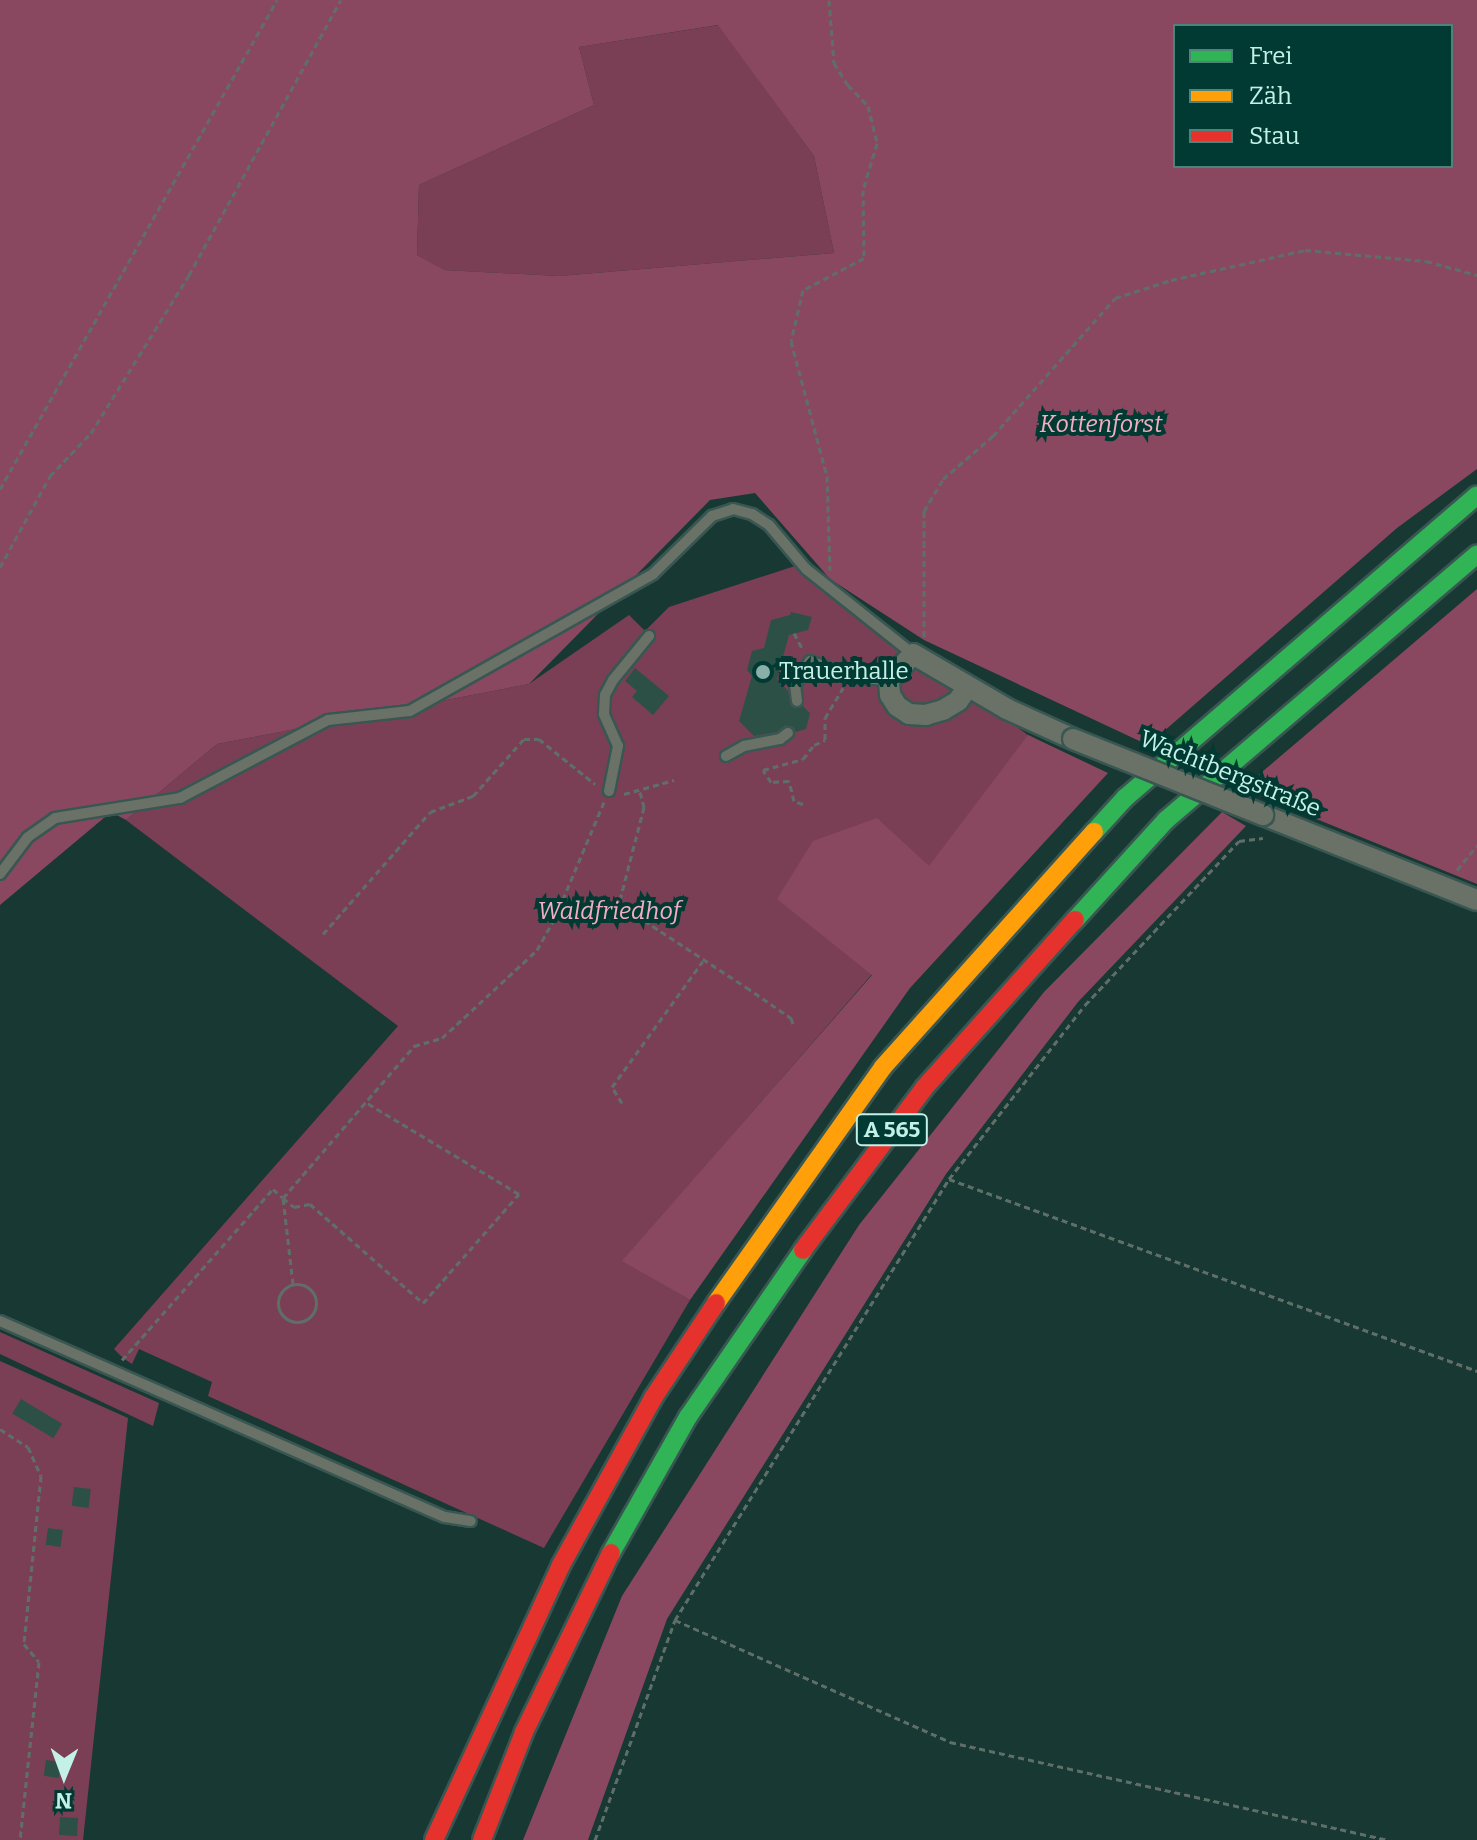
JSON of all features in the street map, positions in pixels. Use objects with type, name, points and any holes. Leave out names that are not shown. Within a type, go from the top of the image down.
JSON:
[{"type":"highway","name":"A 565","points":[[434,1840],[488,1717],[561,1565],[653,1398],[755,1243],[883,1067],[1125,798],[1477,495]]},
{"type":"highway","name":"A 565","points":[[482,1840],[524,1732],[595,1582],[688,1417],[793,1263],[924,1088],[1166,820],[1477,554]]},
{"type":"street","points":[[913,654],[889,680],[890,695],[897,706],[909,714],[926,715],[943,710],[958,701],[968,687]]},
{"type":"street","name":"Wachtbergstraße","points":[[913,654],[968,687],[1073,739],[1477,900]]},
{"type":"lane","name":"Wachtbergstraße","points":[[0,874],[28,837],[55,818],[180,798],[328,720],[410,711],[653,574],[712,516],[733,509],[752,514],[769,525],[806,569],[913,654]]},
{"type":"lane","points":[[609,791],[618,746],[604,714],[605,695],[613,680],[649,636]]},
{"type":"lane","points":[[797,701],[795,685],[810,661],[851,677],[889,680]]},
{"type":"lane","points":[[726,756],[744,746],[780,739],[788,733]]},
{"type":"lane","points":[[0,1321],[445,1517],[471,1521]]},
{"type":"path","points":[[0,489],[277,0]]},
{"type":"path","points":[[0,567],[50,476],[91,433],[189,275],[341,0]]},
{"type":"path","points":[[829,0],[834,63],[868,106],[877,143],[863,190],[864,258],[803,290],[791,341],[827,476],[830,579],[838,595]]},
{"type":"path","points":[[890,635],[924,640],[924,511],[943,479],[993,436],[1115,298],[1171,280],[1305,250],[1426,261],[1477,275]]},
{"type":"path","points":[[803,804],[794,801],[789,781],[771,782],[763,770],[803,759],[814,745],[825,740],[825,718],[851,677]]},
{"type":"path","points":[[323,934],[430,812],[473,796],[524,739],[539,739],[609,791],[640,792],[674,780]]},
{"type":"path","points":[[293,1284],[283,1198],[414,1046],[442,1038],[489,998],[537,950],[555,918],[609,791]]},
{"type":"path","points":[[619,904],[644,807],[640,792]]},
{"type":"path","points":[[595,1840],[675,1620],[949,1179],[1085,1005],[1239,841],[1283,835],[1291,826]]},
{"type":"path","points":[[1444,887],[1477,845]]},
{"type":"path","points":[[555,918],[619,904],[791,1018],[793,1024]]},
{"type":"path","points":[[622,1103],[612,1087],[703,961]]},
{"type":"path","points":[[113,1371],[273,1189],[294,1207],[310,1204],[423,1303],[519,1194],[365,1102]]},
{"type":"path","points":[[949,1179],[1477,1371]]},
{"type":"path","points":[[293,1284],[306,1286],[315,1297],[315,1311],[304,1321],[287,1320],[278,1307],[280,1293],[293,1284]]},
{"type":"path","points":[[0,1429],[28,1447],[41,1476],[24,1644],[39,1662],[20,1840]]},
{"type":"path","points":[[675,1620],[950,1742],[1388,1840]]},
{"type":"green space","name":"Kottenforst","points":[[0,0],[1477,0],[1477,469],[1397,528],[1148,745],[924,640],[830,579],[755,493],[710,500],[529,684],[217,744],[126,820],[111,812],[0,905]],"holes":[[[718,25],[814,156],[834,253],[559,276],[444,270],[417,255],[419,185],[594,105],[579,47]]]},
{"type":"green space","points":[[719,25],[814,156],[834,253],[559,276],[443,270],[417,255],[419,185],[594,105],[579,47]]},
{"type":"green space","name":"Waldfriedhof","points":[[795,566],[1028,735],[1064,753],[623,1261],[690,1300],[544,1548],[208,1396],[212,1382],[139,1349],[132,1364],[123,1358],[114,1349],[398,1026],[126,820],[217,744],[529,684],[629,615],[645,631],[669,607]]},
{"type":"green space","points":[[1477,589],[1477,884],[1242,789]]},
{"type":"green space","points":[[1028,735],[1108,773],[910,988],[690,1300],[622,1261],[872,975],[777,899],[813,841],[877,818],[929,866]]},
{"type":"green space","points":[[1222,812],[1246,826],[1078,1002],[946,1174],[667,1619],[588,1840],[523,1840],[622,1596],[859,1225],[1044,992]]},
{"type":"green space","points":[[0,1332],[159,1403],[153,1426],[0,1354]]},
{"type":"green space","points":[[0,1361],[128,1418],[83,1840],[0,1840]]},
{"type":"building","name":"Trauerhalle","points":[[791,612],[812,617],[808,630],[789,635],[777,679],[788,691],[791,706],[803,706],[810,713],[806,729],[796,732],[786,725],[777,732],[754,736],[739,721],[752,676],[747,670],[752,651],[764,648],[771,620],[790,615]]},
{"type":"building","points":[[635,668],[669,696],[653,715],[632,697],[637,691],[625,681]]},
{"type":"building","points":[[21,1399],[62,1424],[53,1438],[12,1414]]},
{"type":"building","points":[[74,1487],[91,1489],[89,1508],[72,1506]]},
{"type":"building","points":[[48,1528],[63,1530],[60,1547],[46,1545]]},
{"type":"building","points":[[46,1760],[61,1762],[59,1778],[44,1776]]},
{"type":"building","points":[[60,1817],[78,1818],[77,1836],[59,1835]]},
{"type":"traffic: fast","points":[[1094,832],[1125,798],[1477,495]]},
{"type":"traffic: fast","points":[[1075,920],[1166,820],[1477,554]]},
{"type":"traffic: fast","points":[[611,1553],[688,1417],[803,1250]]},
{"type":"traffic: slow","points":[[716,1303],[883,1067],[1094,832]]},
{"type":"traffic: jam","points":[[803,1250],[924,1088],[1075,920]]},
{"type":"traffic: jam","points":[[434,1840],[561,1565],[653,1398],[716,1303]]},
{"type":"traffic: jam","points":[[482,1840],[524,1732],[611,1553]]},
{"type":"place","name":"Trauerhalle","points":[[763,672]]}]
